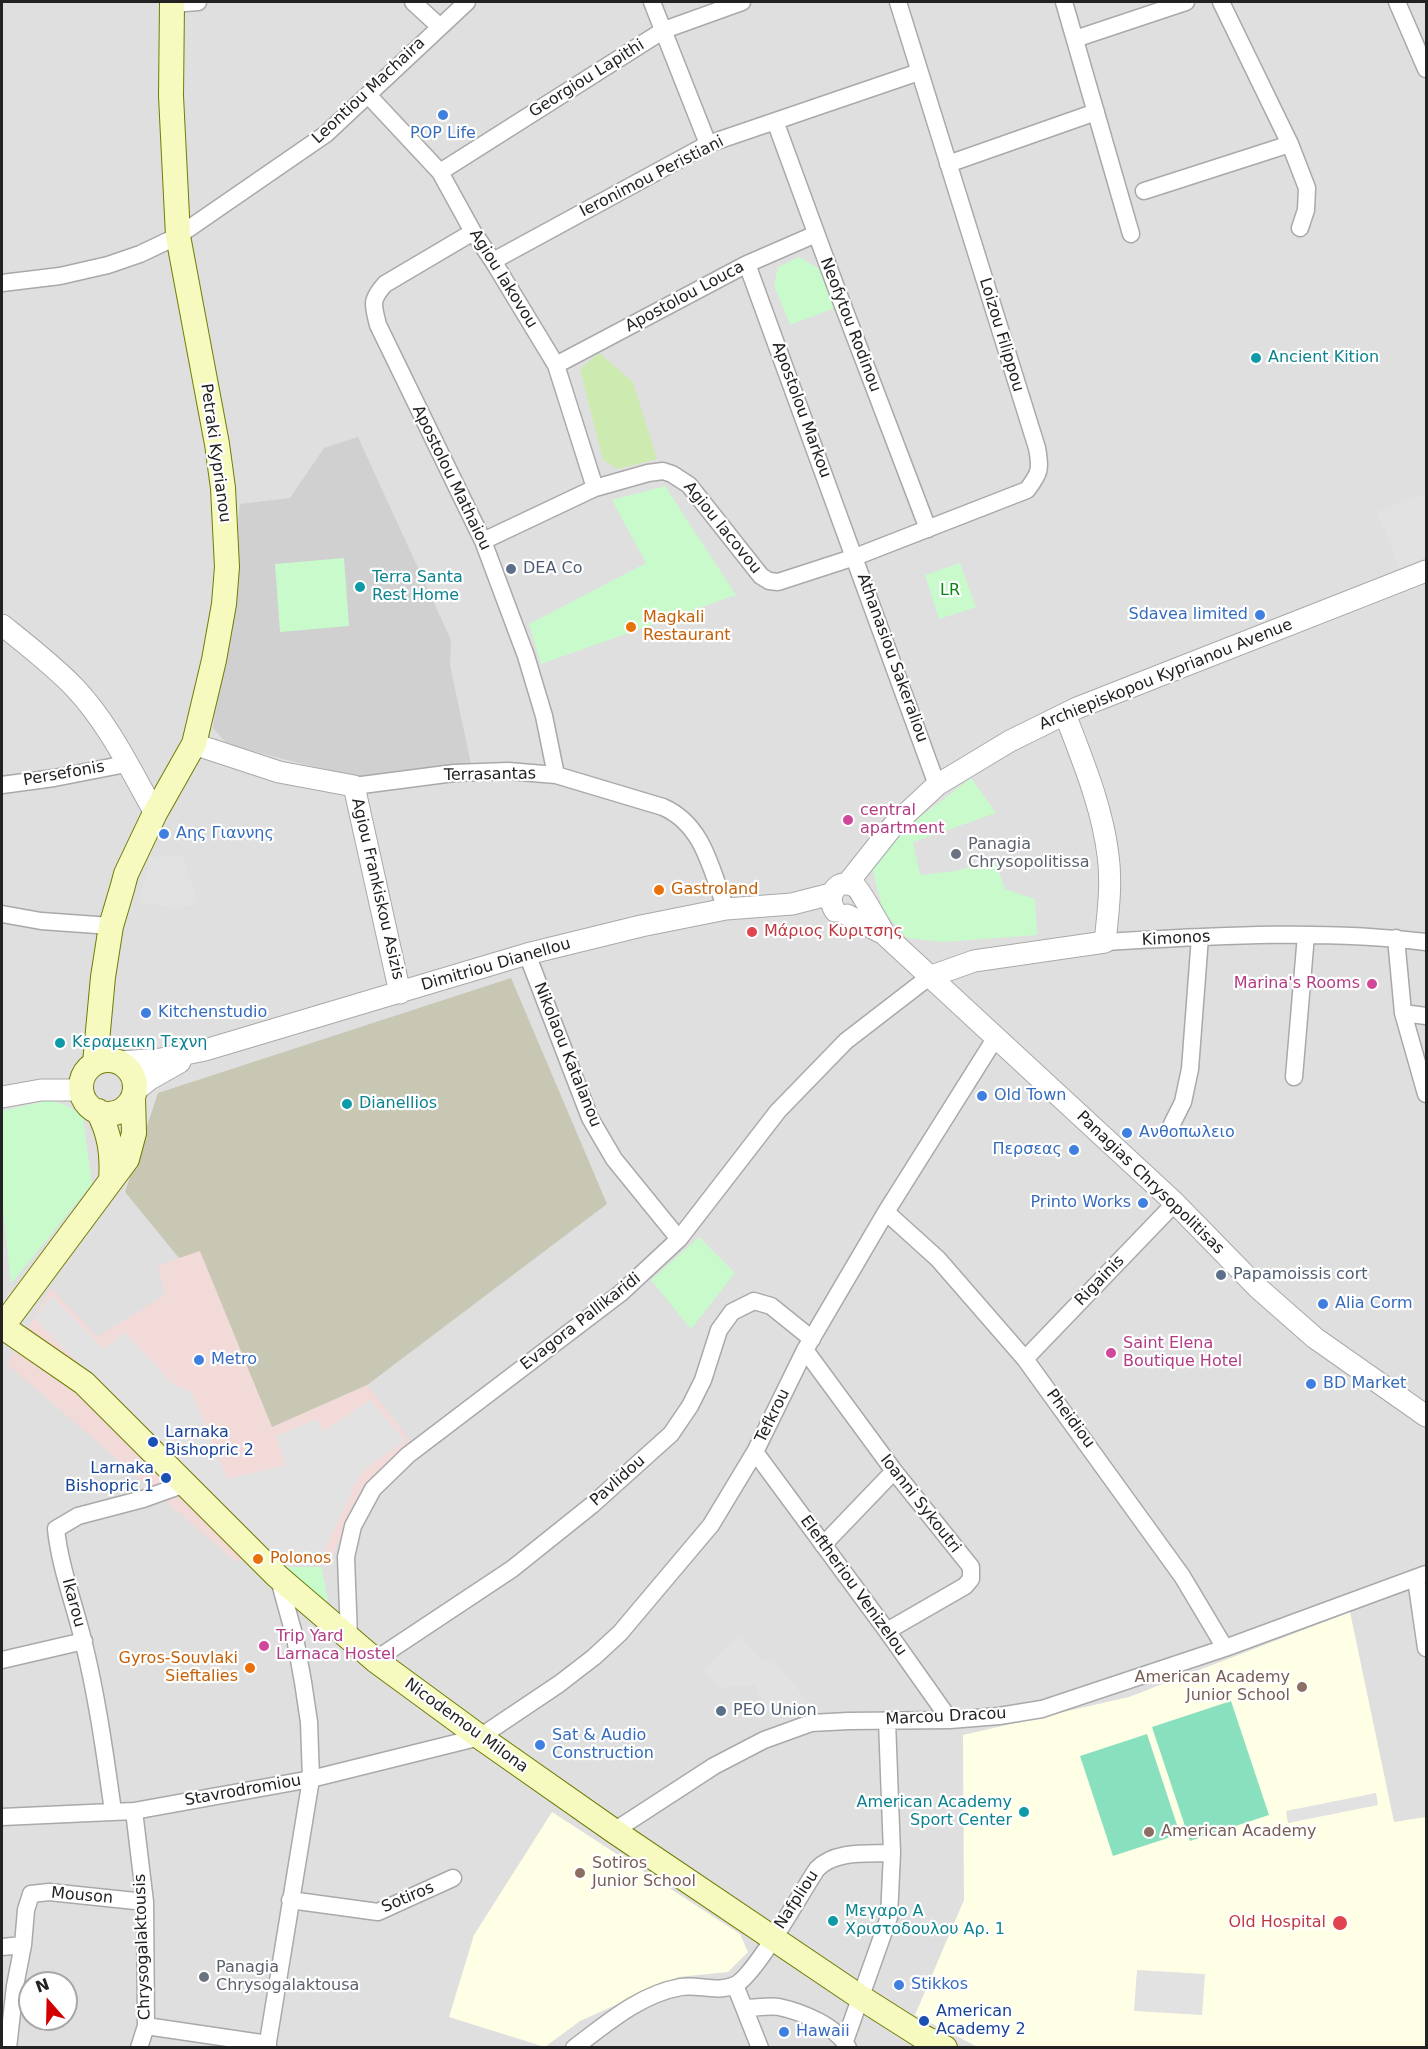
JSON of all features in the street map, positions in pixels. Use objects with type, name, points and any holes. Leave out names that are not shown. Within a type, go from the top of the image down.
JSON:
[{"type":"main road","name":"Petraki Kyprianou","points":[[95,1063],[103,977],[111,926],[126,874],[155,813],[194,744],[214,660],[224,604],[227,567],[226,522],[217,444],[178,236],[171,96],[172,3]]},
{"type":"main road","points":[[2,1329],[127,1159],[132,1145],[134,1094],[133,1075],[122,1062],[113,1059],[95,1063],[84,1074],[81,1089],[88,1105],[98,1112],[114,1113],[122,1110],[134,1094]]},
{"type":"main road","points":[[98,1112],[110,1144],[111,1180]]},
{"type":"main road","name":"Nicodemou Milona","points":[[2,1329],[84,1383],[277,1576],[375,1660],[480,1737],[772,1938],[860,1997],[923,2037],[945,2048]]},
{"type":"street","points":[[172,3],[198,2]]},
{"type":"street","points":[[413,2],[439,26]]},
{"type":"street","name":"Leontiou Machaira","points":[[2,283],[60,276],[108,265],[140,254],[178,236],[326,134],[467,2]]},
{"type":"street","points":[[652,2],[708,144]]},
{"type":"street","name":"Georgiou Lapithi","points":[[440,172],[664,30],[742,2]]},
{"type":"street","name":"Loizou Filippou","points":[[855,557],[1027,490],[1038,476],[1040,464],[1037,448],[898,2]]},
{"type":"street","points":[[1064,2],[1131,234]]},
{"type":"street","points":[[1074,39],[1186,2]]},
{"type":"street","points":[[1221,2],[1290,144],[1306,188],[1306,210],[1300,228]]},
{"type":"street","points":[[1397,2],[1426,69]]},
{"type":"street","name":"Ieronimou Peristiani","points":[[493,261],[708,144],[919,72]]},
{"type":"street","name":"Agiou Iakovou","points":[[368,95],[440,172],[473,232],[556,365],[595,488]]},
{"type":"street","points":[[948,164],[1096,112]]},
{"type":"street","name":"Neofytou Rodinou","points":[[775,121],[928,529]]},
{"type":"street","points":[[1144,191],[1290,144]]},
{"type":"street","name":"Apostolou Mathaiou","points":[[473,232],[385,284],[375,295],[373,306],[378,325],[483,541],[526,656],[544,716],[556,775]]},
{"type":"street","name":"Apostolou Louca","points":[[556,365],[747,264],[816,234]]},
{"type":"street","name":"Apostolou Markou","points":[[747,264],[855,557]]},
{"type":"street","name":"Agiou Iacovou","points":[[483,541],[595,488],[663,471],[689,485],[761,576],[769,581],[778,582],[795,578]]},
{"type":"street","name":"Athanasiou Sakeraliou","points":[[795,578],[855,557],[938,785]]},
{"type":"street","name":"Archiepiskopou Kyprianou Avenue","points":[[840,901],[894,826],[938,785],[1010,741],[1065,714],[1426,571]]},
{"type":"street","points":[[2,626],[45,659],[76,689],[102,724],[155,813]]},
{"type":"street","points":[[1065,714],[1083,760],[1103,826],[1110,880],[1105,942]]},
{"type":"street","name":"Terrasantas","points":[[194,744],[279,772],[354,786],[454,773],[508,771],[556,775],[663,807],[678,813],[692,828],[702,844],[726,909]]},
{"type":"street","name":"Persefonis","points":[[2,784],[54,778],[126,764]]},
{"type":"street","name":"Agiou Frankiskou Asizis","points":[[354,786],[400,993]]},
{"type":"street","name":"Panagias Chrysopolitisas","points":[[885,935],[864,901],[862,893],[856,887],[840,901],[885,935],[996,1037],[1175,1203],[1257,1287],[1316,1338],[1425,1411]]},
{"type":"street","name":"Dimitriou Dianellou","points":[[122,1062],[161,1059],[205,1050],[527,954],[641,926],[726,909],[840,901]]},
{"type":"street","points":[[2,914],[41,921],[111,926]]},
{"type":"street","points":[[1294,1077],[1306,935]]},
{"type":"street","name":"Kimonos","points":[[929,977],[974,961],[1105,942],[1306,935],[1396,938],[1426,942]]},
{"type":"street","points":[[1172,1124],[1183,1102],[1190,1069],[1200,937]]},
{"type":"street","points":[[1396,938],[1403,1013],[1426,1094]]},
{"type":"street","name":"Nikolaou Katalanou","points":[[527,954],[590,1118],[614,1159],[679,1239]]},
{"type":"street","name":"Evagora Pallikaridi","points":[[349,1637],[346,1557],[353,1526],[373,1490],[408,1455],[621,1293],[679,1239],[786,1104],[846,1041],[929,977]]},
{"type":"street","points":[[1403,1013],[1426,1016]]},
{"type":"street","name":"Tefkrou","points":[[480,1737],[560,1684],[594,1657],[620,1633],[711,1524],[755,1452],[809,1345],[886,1212],[996,1037]]},
{"type":"street","name":"Dimitriou Dianellou","points":[[134,1094],[164,1071],[205,1050]]},
{"type":"street","points":[[2,1097],[42,1090],[81,1089]]},
{"type":"street","name":"Rigainis","points":[[1025,1359],[1175,1203]]},
{"type":"street","name":"Pheidiou","points":[[886,1212],[938,1259],[1025,1359],[1096,1454],[1182,1576],[1225,1648]]},
{"type":"street","name":"Pavlidou","points":[[375,1660],[512,1569],[592,1505],[671,1434],[694,1398],[703,1380],[719,1330],[732,1312],[754,1301],[771,1306],[809,1345]]},
{"type":"street","name":"Ioanni Sykoutri","points":[[809,1345],[894,1471],[971,1567],[971,1579],[964,1586],[887,1631]]},
{"type":"street","name":"Eleftheriou Venizelou","points":[[755,1452],[950,1720]]},
{"type":"street","points":[[822,1545],[894,1471]]},
{"type":"street","name":"Ikarou","points":[[113,1811],[102,1732],[84,1641],[58,1549],[56,1529],[78,1516],[143,1499],[184,1484]]},
{"type":"street","points":[[146,2026],[267,2046],[311,1779],[309,1722],[303,1682],[295,1638],[277,1576]]},
{"type":"street","points":[[1421,1576],[1426,1648]]},
{"type":"street","name":"Marcou Dracou","points":[[615,1831],[714,1766],[764,1740],[811,1723],[848,1720],[950,1720],[999,1716],[1042,1709],[1225,1648],[1421,1576]]},
{"type":"street","points":[[2,1660],[84,1641]]},
{"type":"street","points":[[746,2008],[778,2007],[810,2017],[831,2030],[847,2044],[860,1997],[889,1917],[892,1853],[887,1721]]},
{"type":"street","name":"Stavrodromiou","points":[[2,1817],[134,1811],[311,1779],[480,1737]]},
{"type":"street","name":"Chrysogalaktousis","points":[[134,1811],[145,1902],[146,2026],[139,2048]]},
{"type":"street","name":"Nafpliou","points":[[735,1985],[754,1968],[822,1863],[837,1856],[892,1853]]},
{"type":"street","name":"Sotiros","points":[[290,1899],[378,1912],[453,1878]]},
{"type":"street","name":"Mouson","points":[[8,2048],[26,1910],[31,1894],[49,1892],[145,1902]]},
{"type":"street","points":[[2,1947],[23,1945]]},
{"type":"street","points":[[574,2048],[595,2041],[632,2006],[660,1992],[684,1987],[717,1988],[735,1985],[760,2048]]},
{"type":"shaded area","points":[[2,2],[1426,2],[1426,2047],[2,2048]]},
{"type":"shaded area","points":[[358,437],[451,640],[450,665],[471,764],[355,777],[228,745],[213,728],[240,504],[290,498],[324,448]]},
{"type":"shaded area","points":[[1426,493],[1426,557],[1399,568],[1377,512]]},
{"type":"shaded area","points":[[182,856],[198,903],[176,908],[140,902],[150,857]]},
{"type":"shaded area","points":[[511,978],[607,1204],[367,1385],[272,1427],[200,1251],[179,1258],[125,1192],[158,1093]]},
{"type":"shaded area","points":[[200,1250],[272,1427],[367,1385],[410,1440],[362,1487],[330,1562],[235,1561],[7,1364],[51,1288],[97,1337],[165,1295],[158,1266]]},
{"type":"shaded area","points":[[52,1296],[103,1349],[124,1332],[175,1386],[191,1391],[227,1479],[286,1465],[276,1436],[317,1419],[324,1431],[370,1400],[405,1441],[361,1472],[320,1560],[272,1558],[34,1318]]},
{"type":"shaded area","name":"American Academy","points":[[1350,1612],[1394,1822],[1426,1817],[1426,2047],[978,2047],[915,2015],[964,1900],[963,1735],[1129,1697]]},
{"type":"shaded area","points":[[739,1636],[760,1659],[774,1662],[815,1709],[771,1719],[755,1685],[720,1688],[703,1669]]},
{"type":"shaded area","points":[[1376,1793],[1378,1805],[1288,1823],[1286,1811]]},
{"type":"shaded area","name":"Sotiros Junior School","points":[[552,1812],[740,1934],[748,1952],[728,1972],[678,1977],[580,2021],[545,2047],[449,2017],[474,1935]]},
{"type":"shaded area","points":[[1137,1970],[1205,1974],[1202,2015],[1134,2011]]},
{"type":"green space","points":[[799,257],[820,269],[835,308],[790,325],[774,285],[778,267]]},
{"type":"green space","points":[[599,353],[633,382],[657,459],[618,469],[603,460],[580,369]]},
{"type":"green space","points":[[665,486],[736,595],[541,664],[529,624],[646,563],[612,500]]},
{"type":"green space","points":[[344,558],[349,626],[280,632],[275,564]]},
{"type":"green space","name":"LR","points":[[960,563],[976,607],[939,619],[925,575]]},
{"type":"green space","points":[[971,778],[996,813],[913,842],[920,875],[955,871],[995,861],[1005,889],[1035,899],[1037,935],[945,942],[907,938],[883,911],[872,867],[907,827]]},
{"type":"green space","points":[[50,1100],[70,1107],[83,1118],[92,1184],[11,1284],[2,1201],[2,1111]]},
{"type":"green space","points":[[699,1237],[735,1273],[691,1329],[651,1280]]},
{"type":"green space","points":[[281,1567],[321,1567],[328,1600],[317,1604]]},
{"type":"green space","points":[[1231,1701],[1269,1815],[1190,1841],[1152,1727]]},
{"type":"green space","points":[[1147,1734],[1180,1834],[1113,1856],[1080,1756]]},
{"type":"place","name":"POP Life","points":[[443,115]]},
{"type":"place","name":"Ancient Kition","points":[[1256,358]]},
{"type":"place","name":"DEA Co","points":[[511,569]]},
{"type":"place","name":"Terra Santa Rest Home","points":[[360,587]]},
{"type":"place","name":"Sdavea limited","points":[[1260,615]]},
{"type":"place","name":"Magkali Restaurant","points":[[631,627]]},
{"type":"place","name":"central apartment","points":[[848,820]]},
{"type":"place","name":"Αης Γιαννης","points":[[164,834]]},
{"type":"place","name":"Panagia Chrysopolitissa","points":[[956,854]]},
{"type":"place","name":"Gastroland","points":[[659,890]]},
{"type":"place","name":"Μάριος Κυριτσης","points":[[752,932]]},
{"type":"place","name":"Marina's Rooms","points":[[1372,984]]},
{"type":"place","name":"Kitchenstudio","points":[[146,1013]]},
{"type":"place","name":"Κεραμεικη Τεχνη","points":[[60,1043]]},
{"type":"place","name":"Old Town","points":[[982,1096]]},
{"type":"place","name":"Dianellios","points":[[347,1104]]},
{"type":"place","name":"Ανθοπωλειο","points":[[1127,1133]]},
{"type":"place","name":"Περσεας","points":[[1074,1150]]},
{"type":"place","name":"Printo Works","points":[[1143,1203]]},
{"type":"place","name":"Papamoissis cort","points":[[1221,1275]]},
{"type":"place","name":"Alia Corm","points":[[1323,1304]]},
{"type":"place","name":"Saint Elena Boutique Hotel","points":[[1111,1353]]},
{"type":"place","name":"Metro","points":[[199,1360]]},
{"type":"place","name":"BD Market","points":[[1311,1384]]},
{"type":"place","name":"Larnaka Bishopric 2","points":[[153,1442]]},
{"type":"place","name":"Larnaka Bishopric 1","points":[[166,1478]]},
{"type":"place","name":"Polonos","points":[[258,1559]]},
{"type":"place","name":"Trip Yard Larnaca Hostel","points":[[264,1646]]},
{"type":"place","name":"Gyros-Souvlaki Sieftalies","points":[[250,1668]]},
{"type":"place","name":"American Academy Junior School","points":[[1302,1687]]},
{"type":"place","name":"PEO Union","points":[[721,1711]]},
{"type":"place","name":"Sat & Audio Construction","points":[[540,1745]]},
{"type":"place","name":"American Academy Sport Center","points":[[1024,1812]]},
{"type":"place","name":"American Academy","points":[[1149,1832]]},
{"type":"place","name":"Sotiros Junior School","points":[[580,1873]]},
{"type":"place","name":"Μεγαρο Α Χριστοδουλου Αρ. 1","points":[[833,1921]]},
{"type":"place","name":"Old Hospital","points":[[1340,1923]]},
{"type":"place","name":"Panagia Chrysogalaktousa","points":[[204,1977]]},
{"type":"place","name":"Stikkos","points":[[899,1985]]},
{"type":"place","name":"American Academy 2","points":[[924,2021]]},
{"type":"place","name":"Hawaii","points":[[784,2032]]}]
